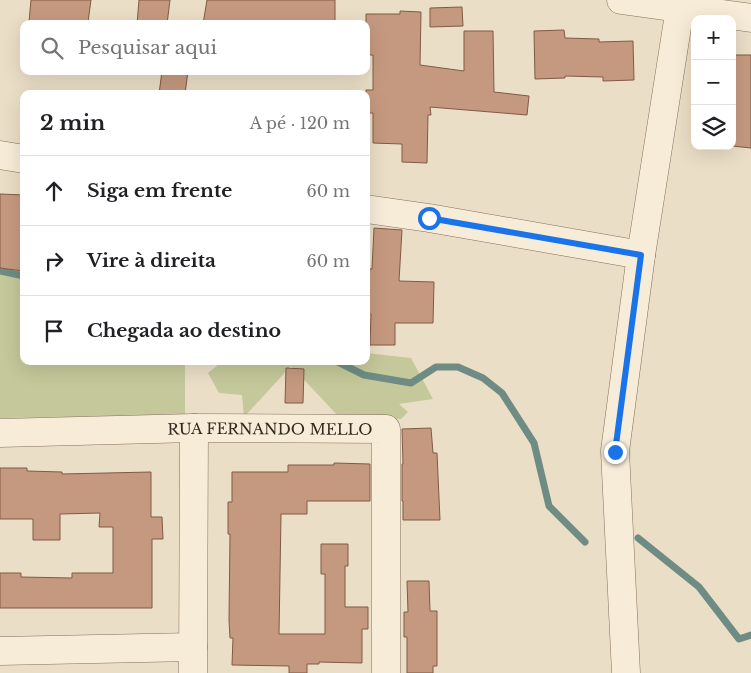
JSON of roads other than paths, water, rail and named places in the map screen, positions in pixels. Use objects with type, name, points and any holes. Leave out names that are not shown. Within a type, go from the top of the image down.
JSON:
[{"type":"street","points":[[621,0],[680,4],[751,18]]},
{"type":"street","points":[[626,673],[615,452],[641,255],[680,4]]},
{"type":"street","points":[[0,155],[20,158]]},
{"type":"street","points":[[370,210],[641,255]]},
{"type":"street","points":[[0,651],[193,660],[194,428]]},
{"type":"street","name":"RUA FERNANDO MELLO","points":[[0,433],[194,428],[386,429],[386,673]]},
{"type":"waterway","points":[[0,271],[20,275]]},
{"type":"waterway","points":[[344,365],[364,375],[411,383],[436,367],[458,367],[483,378],[502,393],[534,443],[549,506],[585,542]]},
{"type":"waterway","points":[[638,538],[699,587],[739,639],[751,635]]}]
